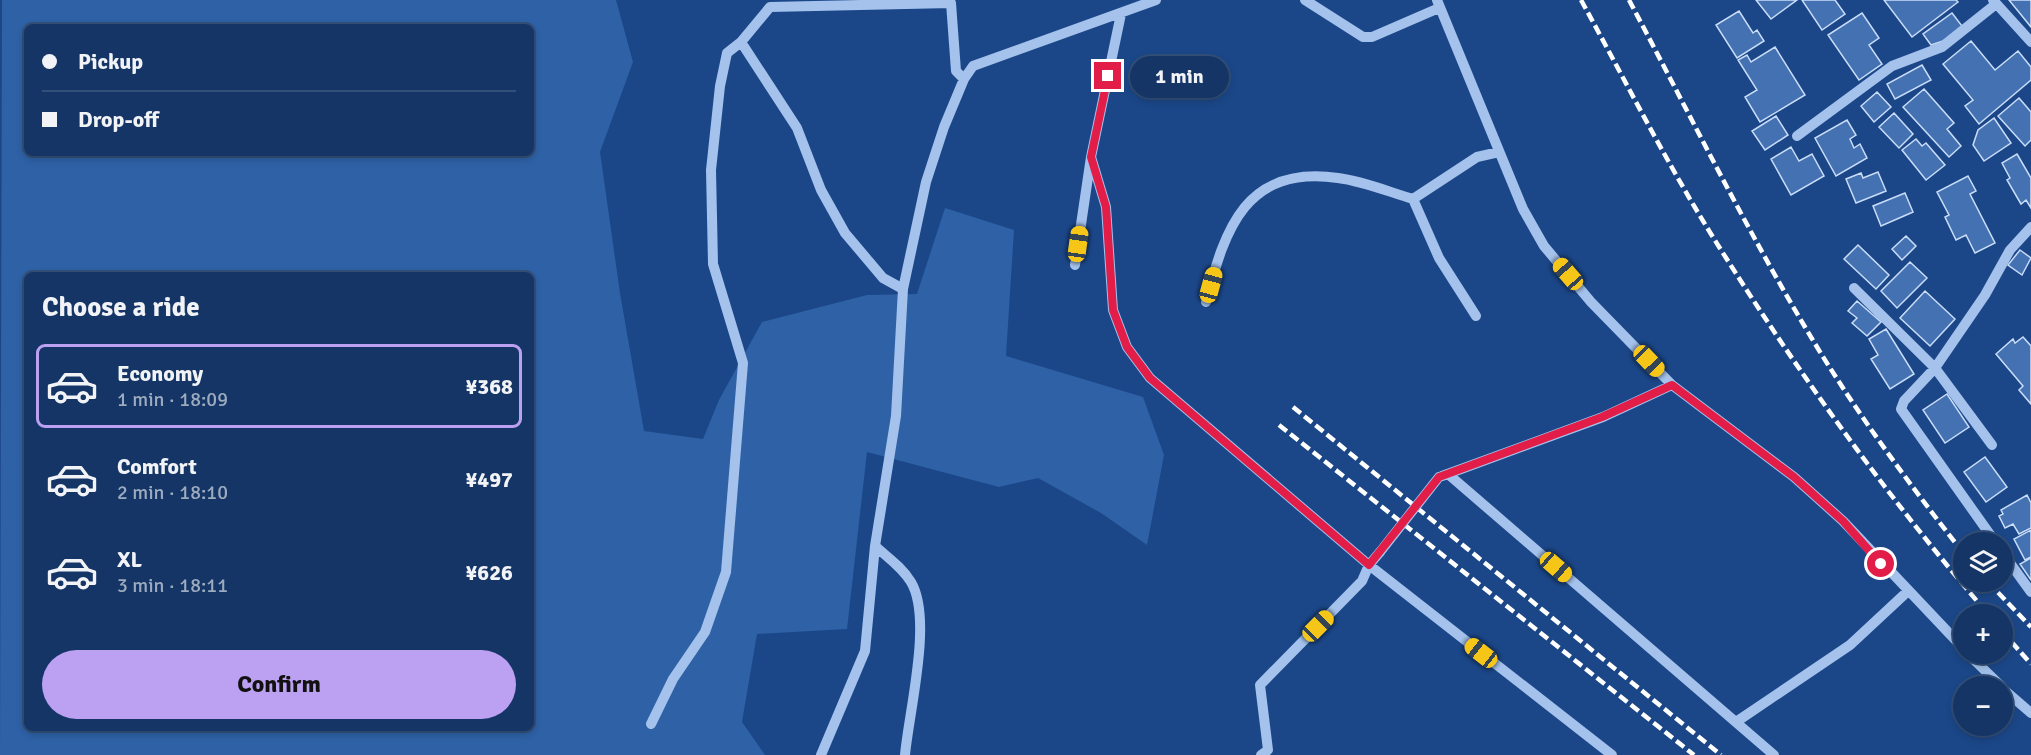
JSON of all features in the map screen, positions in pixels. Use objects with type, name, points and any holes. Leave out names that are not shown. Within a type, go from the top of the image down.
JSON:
[{"type":"street","points":[[821,755],[865,651],[875,546],[896,417],[903,289],[926,182],[944,128],[964,79],[973,66],[1121,15],[1156,0]]},
{"type":"street","points":[[1305,0],[1363,37],[1372,37],[1438,4],[1523,209],[1544,246],[1591,302],[1672,385],[1794,477],[1843,521],[1907,592],[1953,638]]},
{"type":"street","points":[[1797,136],[1893,66],[1942,47],[1995,2],[2031,42]]},
{"type":"street","points":[[651,723],[673,679],[705,632],[726,572],[743,363],[713,264],[711,170],[720,86],[728,53],[741,42],[770,7],[951,3],[956,71],[964,79]]},
{"type":"street","points":[[1075,266],[1091,157],[1121,15]]},
{"type":"street","points":[[741,42],[796,128],[821,190],[845,233],[883,278],[903,289]]},
{"type":"street","points":[[1206,302],[1220,249],[1249,199],[1275,183],[1301,176],[1339,178],[1413,199],[1477,157],[1499,152]]},
{"type":"street","points":[[1091,157],[1106,207],[1113,310],[1127,347],[1150,378],[1369,565],[1612,755]]},
{"type":"street","points":[[1413,199],[1439,258],[1476,316]]},
{"type":"street","points":[[1988,532],[1901,409],[1904,401],[1935,368],[1985,295],[2010,250],[2031,227]]},
{"type":"street","points":[[1854,288],[1935,368],[1992,445]]},
{"type":"street","points":[[1261,755],[1268,750],[1260,684],[1362,581],[1369,565],[1443,475],[1602,417],[1672,385]]},
{"type":"street","points":[[1443,475],[1774,755]]},
{"type":"street","points":[[875,546],[898,566],[912,583],[920,617],[918,662],[905,755]]},
{"type":"street","points":[[2013,567],[2031,592]]},
{"type":"street","points":[[1736,722],[1850,645],[1907,592]]},
{"type":"street","points":[[1978,664],[1991,676]]},
{"type":"street","points":[[2013,697],[2031,713]]},
{"type":"shaded area","points":[[2,0],[616,0],[633,62],[600,152],[620,293],[644,431],[703,439],[719,400],[762,322],[867,295],[917,294],[945,208],[1014,230],[1006,356],[1143,397],[1164,455],[1147,545],[1101,513],[1038,478],[999,487],[867,452],[847,629],[757,634],[742,722],[765,755],[0,755]]},
{"type":"building","points":[[1756,0],[1797,0],[1771,19]]},
{"type":"building","points":[[1802,0],[1835,0],[1845,14],[1822,30]]},
{"type":"building","points":[[1884,0],[1956,0],[1958,2],[1912,37]]},
{"type":"building","points":[[2009,0],[2031,0],[2031,27]]},
{"type":"building","points":[[1739,11],[1753,33],[1757,30],[1764,41],[1737,58],[1716,25]]},
{"type":"building","points":[[1862,13],[1879,38],[1869,45],[1882,64],[1859,80],[1828,35]]},
{"type":"building","points":[[1952,13],[1962,26],[1943,41],[1931,45],[1923,34]]},
{"type":"building","points":[[1971,41],[1995,70],[2018,51],[2031,67],[2031,80],[1979,124],[1965,106],[1973,100],[1943,64]]},
{"type":"building","points":[[1775,47],[1805,95],[1760,122],[1745,97],[1757,90],[1738,60],[1747,55],[1751,62]]},
{"type":"building","points":[[1922,65],[1931,80],[1895,99],[1887,84]]},
{"type":"building","points":[[1924,89],[1954,123],[1947,129],[1961,146],[1949,157],[1903,107]]},
{"type":"building","points":[[1877,92],[1891,107],[1874,122],[1861,106]]},
{"type":"building","points":[[2019,98],[2031,112],[2031,140],[2025,146],[1998,116]]},
{"type":"building","points":[[1894,113],[1913,134],[1899,148],[1879,127]]},
{"type":"building","points":[[1776,116],[1788,135],[1765,150],[1752,131]]},
{"type":"building","points":[[1994,118],[2011,143],[1984,161],[1973,145],[1978,130]]},
{"type":"building","points":[[1847,120],[1856,135],[1850,139],[1854,148],[1860,144],[1867,158],[1836,176],[1815,138]]},
{"type":"building","points":[[1916,139],[1922,146],[1926,143],[1945,165],[1926,180],[1902,150]]},
{"type":"building","points":[[1791,147],[1799,161],[1812,154],[1824,176],[1791,195],[1771,159]]},
{"type":"building","points":[[2017,154],[2031,178],[2031,208],[2026,200],[2021,204],[2007,180],[2010,178],[2002,163]]},
{"type":"building","points":[[1878,172],[1886,191],[1856,203],[1846,179],[1861,173],[1863,178]]},
{"type":"building","points":[[1968,176],[1976,191],[1970,194],[1995,243],[1975,253],[1966,235],[1956,240],[1945,217],[1949,215],[1937,192]]},
{"type":"building","points":[[1905,193],[1913,212],[1881,226],[1873,206]]},
{"type":"building","points":[[1906,236],[1916,246],[1902,260],[1892,249]]},
{"type":"building","points":[[1858,245],[1889,275],[1876,289],[1844,259]]},
{"type":"building","points":[[2020,250],[2031,258],[2022,275],[2008,265]]},
{"type":"building","points":[[1910,262],[1927,278],[1897,308],[1881,291]]},
{"type":"building","points":[[1925,291],[1955,319],[1930,346],[1900,318]]},
{"type":"building","points":[[1857,301],[1881,322],[1867,336],[1852,323],[1857,318],[1848,311]]},
{"type":"building","points":[[1886,329],[1914,374],[1890,389],[1871,359],[1878,355],[1869,339]]},
{"type":"building","points":[[2023,337],[2031,346],[2031,404],[2019,390],[2023,386],[1996,354],[2013,339],[2015,343]]},
{"type":"building","points":[[1947,394],[1969,427],[1945,443],[1923,410]]},
{"type":"building","points":[[1985,457],[2007,487],[1986,502],[1964,472]]},
{"type":"building","points":[[2027,495],[2031,503],[2031,528],[2019,534],[2013,524],[2005,528],[1999,516],[2003,514],[2001,510]]},
{"type":"building","points":[[2031,530],[2031,557],[2025,560],[2014,539]]},
{"type":"building","points":[[2031,558],[2031,580],[2020,564]]},
{"type":"railway","points":[[1581,0],[1694,205],[1775,333],[1878,477],[1980,604]]},
{"type":"railway","points":[[1629,0],[1737,206],[1805,327],[1881,443],[1953,540]]},
{"type":"railway","points":[[1293,407],[1721,755]]},
{"type":"railway","points":[[1279,425],[1694,755]]},
{"type":"railway","points":[[1998,592],[2031,627]]},
{"type":"railway","points":[[2013,644],[2031,664]]},
{"type":"route","points":[[1108,76],[1091,157],[1106,207],[1113,310],[1127,347],[1150,378],[1369,565],[1439,477],[1602,417],[1672,385],[1794,477],[1843,521],[1881,564]]}]
